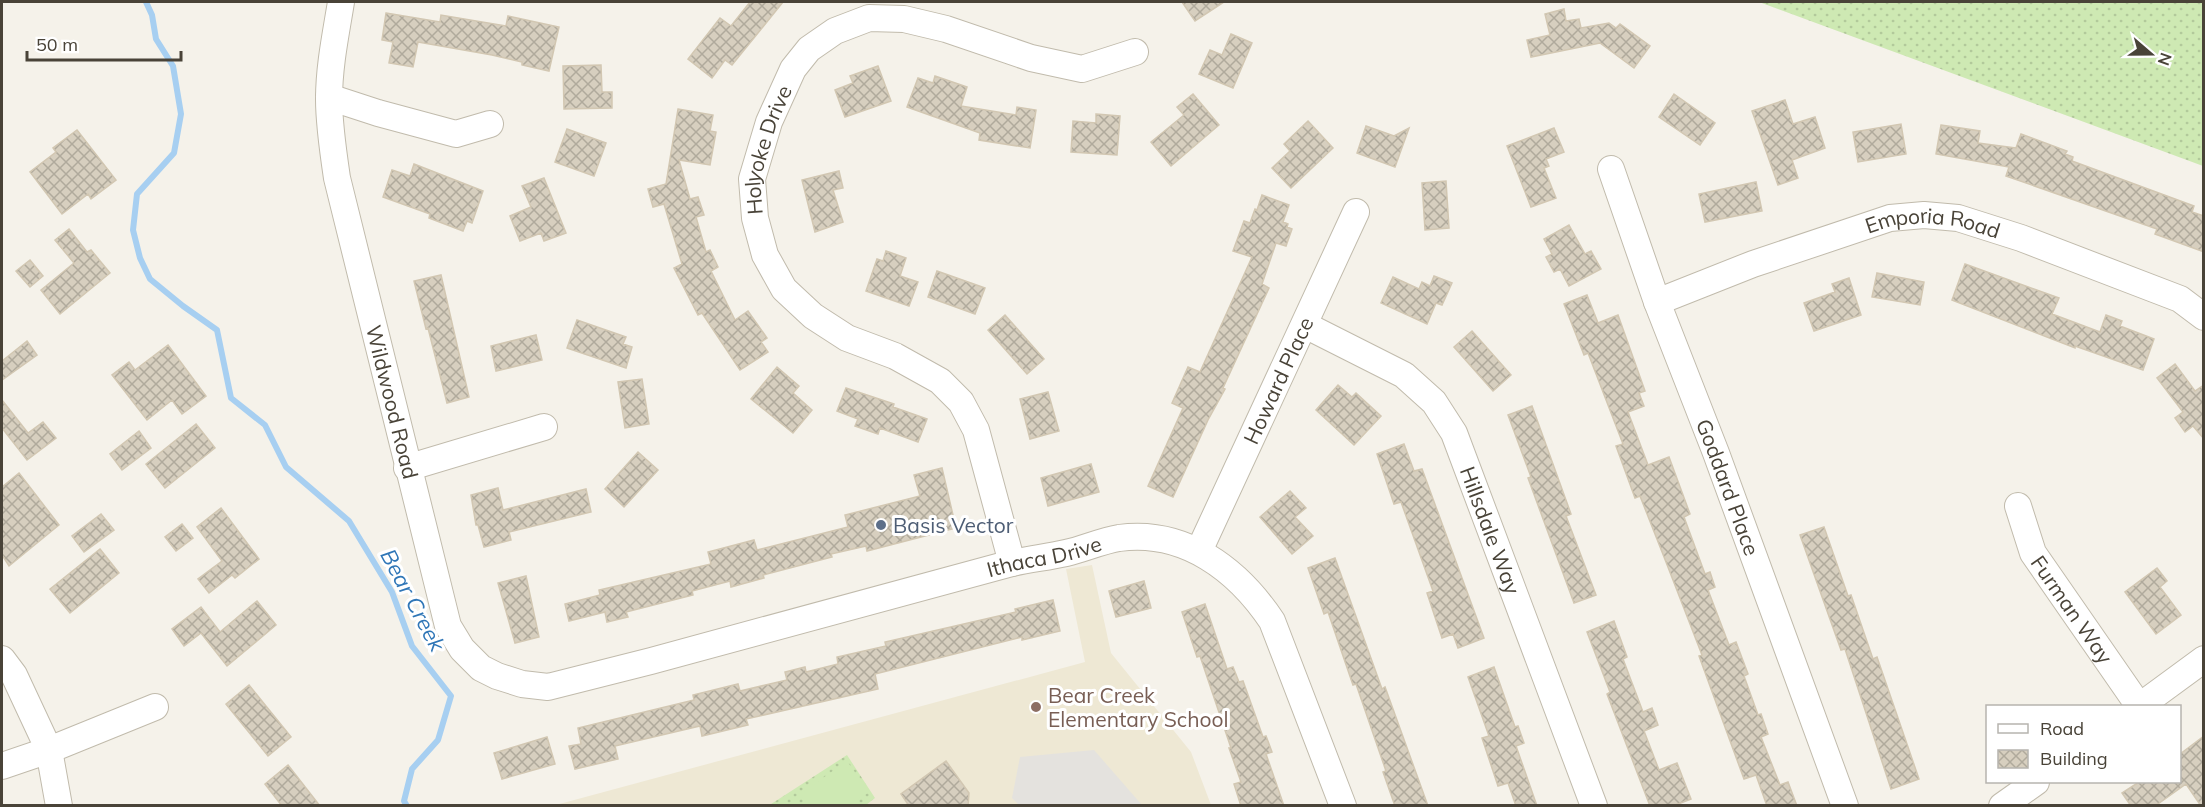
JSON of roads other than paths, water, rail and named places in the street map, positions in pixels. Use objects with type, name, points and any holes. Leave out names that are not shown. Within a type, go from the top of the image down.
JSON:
[{"type":"street","name":"Wildwood Road","points":[[341,2],[332,56],[329,97],[331,137],[337,178],[448,626],[462,649],[481,668],[522,684],[548,687],[601,674]]},
{"type":"street","name":"Holyoke Drive","points":[[1012,562],[976,430],[961,402],[940,381],[895,356],[848,338],[813,316],[784,289],[765,255],[755,218],[752,179],[769,122],[794,69],[809,49],[835,31],[869,18],[904,19],[946,29],[1031,58],[1082,69],[1136,52]]},
{"type":"street","points":[[329,97],[456,134],[490,124]]},
{"type":"street","name":"Goddard Place","points":[[1611,169],[1657,302],[1716,453],[1845,806]]},
{"type":"street","name":"Howard Place","points":[[1199,550],[1356,212]]},
{"type":"street","name":"Emporia Road","points":[[1657,302],[1753,264],[1890,218],[1924,215],[1958,218],[2021,238],[2180,299],[2204,317]]},
{"type":"street","name":"Hillsdale Way","points":[[1305,325],[1404,375],[1434,402],[1454,433],[1594,806]]},
{"type":"street","points":[[407,468],[544,427]]},
{"type":"street","name":"Furman Way","points":[[2018,506],[2033,553],[2138,705]]},
{"type":"street","name":"Ithaca Drive","points":[[601,674],[1012,562],[1066,553],[1119,538],[1156,538],[1199,550],[1233,574],[1261,604],[1272,621],[1343,806]]},
{"type":"street","points":[[2,659],[14,675],[49,750],[59,806]]},
{"type":"street","points":[[2140,705],[2204,659]]},
{"type":"street","points":[[2,766],[49,750],[155,707]]},
{"type":"street","points":[[2002,806],[2035,783]]},
{"type":"waterway","name":"Bear Creek","points":[[146,2],[152,15],[156,39],[173,66],[181,114],[174,153],[137,194],[133,230],[140,258],[150,279],[217,330],[231,398],[265,425],[286,467],[349,521],[392,592],[412,646],[451,696],[438,740],[412,769],[404,801],[407,806]]},
{"type":"place","name":"Basis Vector","points":[[881,525]]},
{"type":"place","name":"Bear Creek Elementary School","points":[[1036,707]]}]
